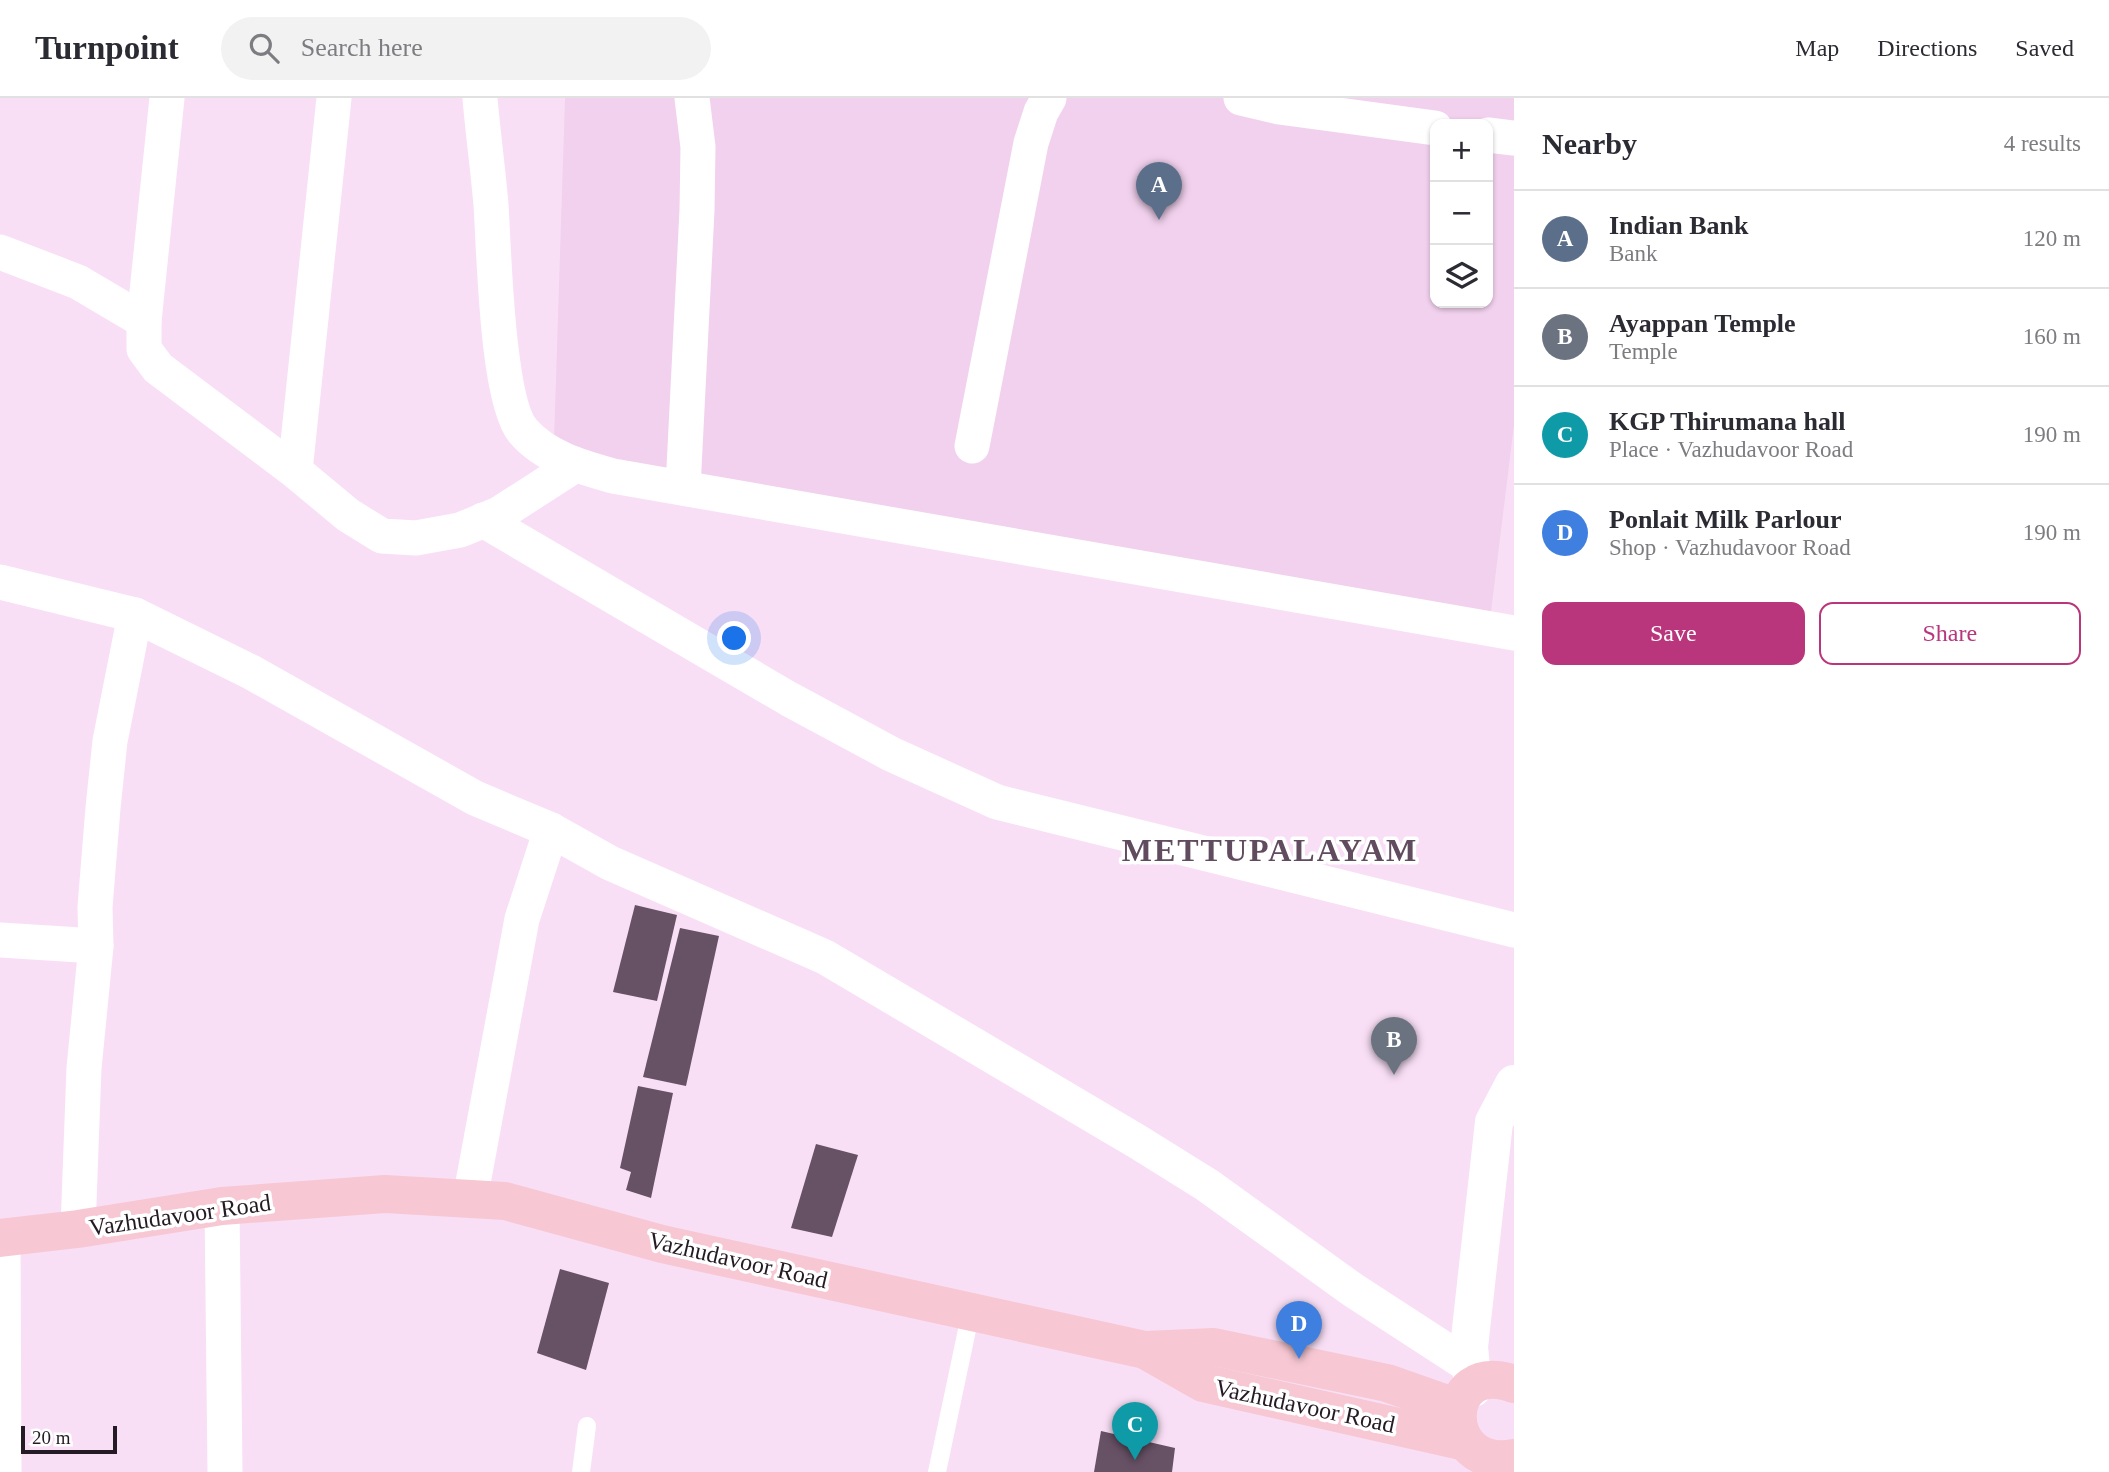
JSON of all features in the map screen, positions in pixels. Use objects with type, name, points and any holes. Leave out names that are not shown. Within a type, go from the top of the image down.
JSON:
[{"type":"main road","name":"Vazhudavoor Road","points":[[1,1238],[78,1229],[222,1206],[385,1194],[505,1201],[662,1244],[1145,1350],[1203,1383],[1465,1401]]},
{"type":"main road","points":[[1501,1464],[1482,1459],[1470,1452],[1465,1401],[1485,1382],[1513,1376]]},
{"type":"street","points":[[167,98],[144,321],[144,349],[158,368],[295,471],[348,515],[382,536],[416,538],[460,530],[499,514],[575,465]]},
{"type":"street","points":[[295,471],[334,98]]},
{"type":"street","points":[[480,98],[491,204],[501,356],[513,410],[521,430],[543,449],[575,465],[613,476],[1514,633]]},
{"type":"street","points":[[683,488],[698,198],[698,147],[692,98]]},
{"type":"street","points":[[972,446],[1031,143],[1041,112],[1049,98]]},
{"type":"street","points":[[1241,98],[1279,107],[1430,127]]},
{"type":"street","points":[[1493,136],[1514,138]]},
{"type":"street","points":[[0,252],[78,282],[144,321]]},
{"type":"street","points":[[483,520],[789,699],[891,754],[997,802],[1514,930]]},
{"type":"street","points":[[0,582],[135,615],[251,672],[475,798],[551,830],[610,863],[825,957],[1207,1185],[1353,1290],[1465,1401]]},
{"type":"street","points":[[78,1229],[84,1068],[96,946],[95,907],[110,741],[135,615]]},
{"type":"street","points":[[470,1199],[522,919],[551,830]]},
{"type":"street","points":[[0,940],[96,946]]},
{"type":"street","points":[[1465,1401],[1494,1122],[1514,1084]]},
{"type":"street","points":[[222,1206],[225,1472]]},
{"type":"street","points":[[1,1238],[4,1472]]},
{"type":"lane","points":[[937,1472],[971,1311]]},
{"type":"lane","points":[[581,1472],[587,1426]]},
{"type":"shaded area","points":[[565,98],[1514,98],[1514,425],[1489,628],[553,471]]},
{"type":"building","points":[[635,905],[677,915],[657,1001],[613,992]]},
{"type":"building","points":[[680,928],[719,936],[686,1086],[643,1077]]},
{"type":"building","points":[[638,1086],[673,1093],[651,1198],[626,1190],[631,1172],[620,1168]]},
{"type":"building","points":[[816,1144],[858,1155],[832,1237],[791,1228]]},
{"type":"building","points":[[560,1269],[609,1283],[586,1370],[537,1353]]},
{"type":"building","points":[[1101,1431],[1175,1448],[1172,1472],[1094,1472]]},
{"type":"place","name":"Indian Bank","points":[[1159,220]]},
{"type":"place","name":"Ayappan Temple","points":[[1394,1075]]},
{"type":"place","name":"Ponlait Milk Parlour","points":[[1299,1359]]},
{"type":"place","name":"KGP Thirumana hall","points":[[1135,1460]]},
{"type":"district","name":"METTUPALAYAM","points":[[1270,850]]}]
